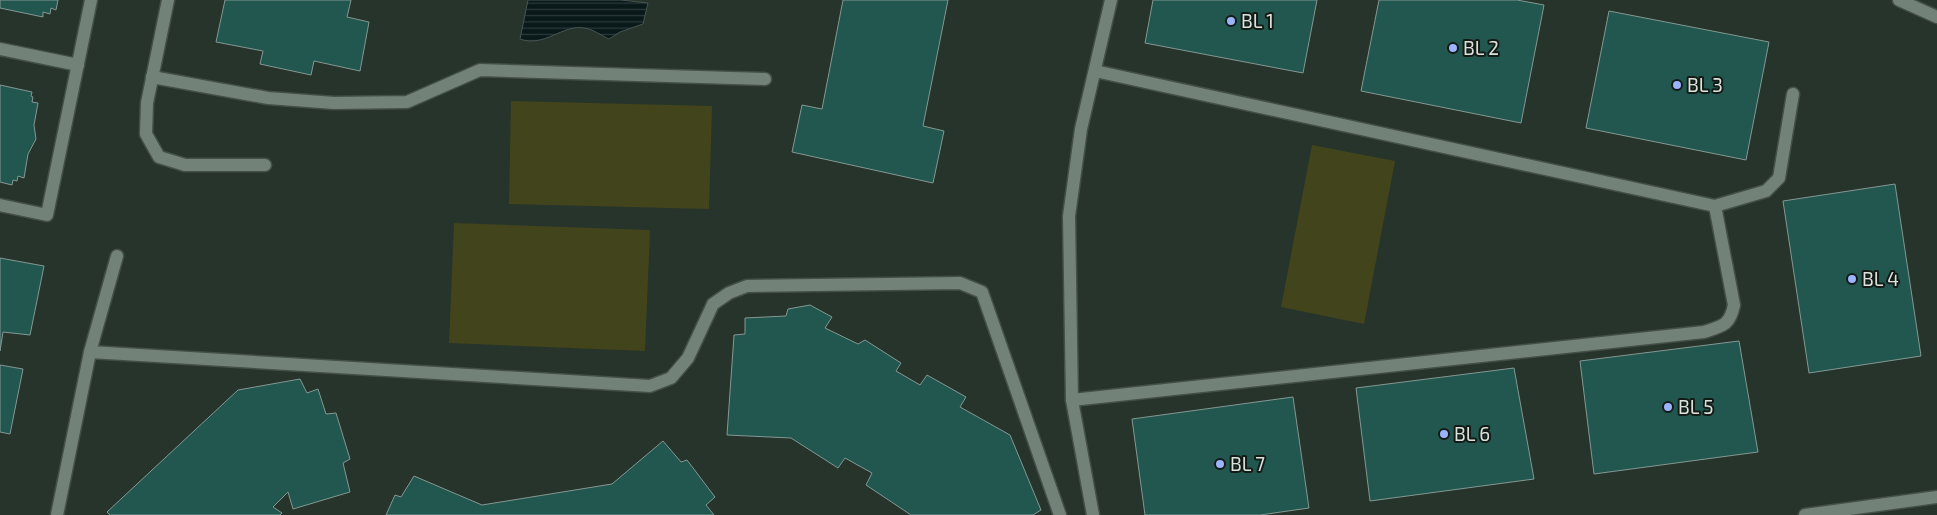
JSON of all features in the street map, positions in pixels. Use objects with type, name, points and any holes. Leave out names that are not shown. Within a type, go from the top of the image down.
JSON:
[{"type":"street","points":[[0,205],[47,215],[91,0]]},
{"type":"street","points":[[168,0],[146,103],[146,134],[159,157],[185,165],[265,165]]},
{"type":"street","points":[[1093,515],[1072,400],[1069,216],[1081,129],[1111,0]]},
{"type":"street","points":[[1900,0],[1937,17]]},
{"type":"street","points":[[0,49],[78,65]]},
{"type":"street","points":[[152,77],[268,98],[334,103],[407,102],[480,70],[765,79]]},
{"type":"street","points":[[1095,71],[1715,206],[1766,191],[1779,178],[1793,94]]},
{"type":"street","points":[[1072,400],[1704,332],[1724,325],[1732,317],[1734,304],[1715,206]]},
{"type":"street","points":[[57,515],[90,352],[117,256]]},
{"type":"street","points":[[90,352],[650,386],[671,378],[688,358],[713,304],[729,293],[747,286],[960,283],[982,292],[1060,515]]},
{"type":"street","points":[[1805,515],[1937,497]]},
{"type":"green space","points":[[511,101],[712,106],[709,209],[509,204]]},
{"type":"green space","points":[[1312,145],[1395,161],[1364,324],[1281,307]]},
{"type":"green space","points":[[454,223],[650,230],[645,351],[449,343]]},
{"type":"shaded area","points":[[528,0],[621,0],[648,3],[643,24],[620,32],[609,39],[591,30],[576,28],[537,41],[529,41],[520,39]]},
{"type":"building","points":[[0,0],[58,0],[56,10],[51,8],[50,14],[43,12],[43,17],[0,8]]},
{"type":"building","points":[[225,0],[351,0],[347,17],[369,22],[360,71],[314,61],[311,75],[260,64],[263,51],[216,42]]},
{"type":"building","points":[[843,0],[948,0],[923,126],[944,131],[933,183],[792,152],[802,105],[822,109]]},
{"type":"building","name":"BL 1","points":[[1153,0],[1317,0],[1303,73],[1145,43]]},
{"type":"building","name":"BL 2","points":[[1379,0],[1517,0],[1544,5],[1521,123],[1361,91]]},
{"type":"building","name":"BL 3","points":[[1609,11],[1769,42],[1746,160],[1586,128]]},
{"type":"building","points":[[0,85],[32,92],[32,102],[38,103],[34,125],[36,139],[28,154],[24,178],[18,176],[17,181],[13,180],[12,185],[0,182]]},
{"type":"building","name":"BL 4","points":[[1895,184],[1921,356],[1809,373],[1783,201]]},
{"type":"building","points":[[0,258],[44,266],[30,335],[3,332],[0,351]]},
{"type":"building","points":[[810,305],[832,317],[825,328],[858,344],[865,340],[901,363],[896,371],[920,385],[927,375],[966,397],[960,407],[1010,435],[1041,510],[1033,515],[911,515],[866,485],[872,473],[845,458],[838,468],[791,438],[727,435],[734,335],[745,334],[745,318],[786,316],[788,309]]},
{"type":"building","name":"BL 5","points":[[1739,341],[1758,452],[1594,474],[1580,361]]},
{"type":"building","points":[[0,365],[23,369],[10,434],[0,432]]},
{"type":"building","name":"BL 6","points":[[1514,368],[1534,479],[1370,501],[1356,388]]},
{"type":"building","points":[[300,379],[307,393],[318,389],[326,414],[336,413],[350,459],[343,463],[350,492],[293,509],[288,492],[273,507],[282,513],[280,515],[110,515],[107,512],[238,390]]},
{"type":"building","name":"BL 7","points":[[1293,397],[1309,508],[1260,515],[1145,515],[1132,419]]},
{"type":"building","points":[[663,441],[681,462],[687,460],[715,497],[706,505],[714,515],[386,515],[395,495],[401,497],[414,476],[482,505],[612,484]]},
{"type":"place","name":"BL 1","points":[[1231,21]]},
{"type":"place","name":"BL 2","points":[[1453,48]]},
{"type":"place","name":"BL 3","points":[[1677,85]]},
{"type":"place","name":"BL 4","points":[[1852,279]]},
{"type":"place","name":"BL 5","points":[[1668,407]]},
{"type":"place","name":"BL 6","points":[[1444,434]]},
{"type":"place","name":"BL 7","points":[[1220,464]]}]
